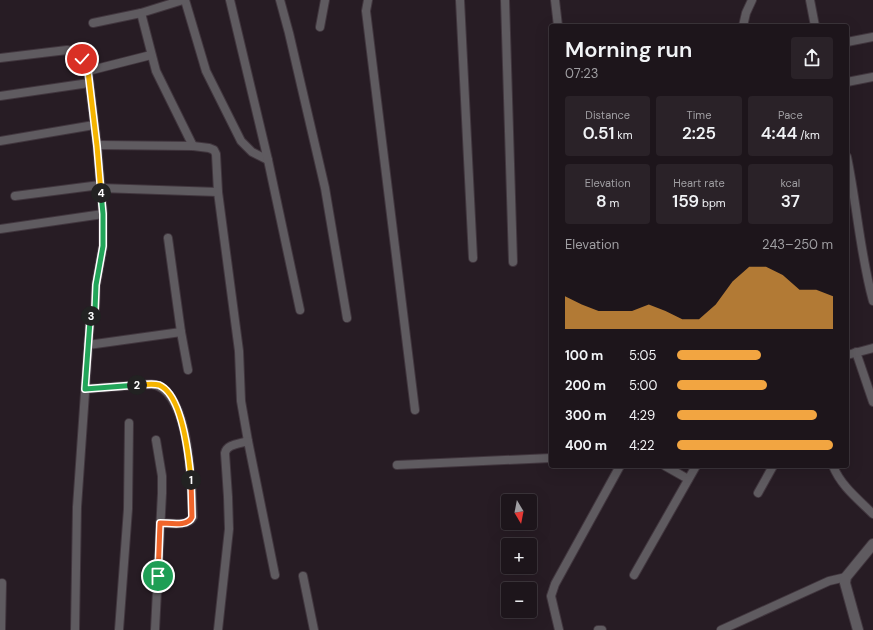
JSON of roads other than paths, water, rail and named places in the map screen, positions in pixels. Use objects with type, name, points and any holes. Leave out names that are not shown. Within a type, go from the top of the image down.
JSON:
[{"type":"street","points":[[93,23],[141,13],[184,0],[206,72],[241,141],[252,152],[268,160]]},
{"type":"street","points":[[230,0],[268,160],[300,310]]},
{"type":"street","points":[[280,0],[325,188],[347,318]]},
{"type":"street","points":[[320,27],[325,0]]},
{"type":"street","points":[[368,0],[366,11],[415,410]]},
{"type":"street","points":[[460,0],[473,258]]},
{"type":"street","points":[[505,0],[513,262]]},
{"type":"street","points":[[555,0],[558,24]]},
{"type":"street","points":[[743,24],[746,13],[752,0]]},
{"type":"street","points":[[810,0],[815,24]]},
{"type":"street","points":[[141,13],[156,71],[193,146]]},
{"type":"street","points":[[849,42],[873,37]]},
{"type":"street","points":[[0,58],[67,50],[78,54],[86,65],[88,71],[103,214],[103,246],[96,285],[95,310],[90,321],[88,345],[77,507],[75,630]]},
{"type":"street","points":[[88,71],[151,55]]},
{"type":"street","points":[[849,82],[873,77]]},
{"type":"street","points":[[0,96],[89,83]]},
{"type":"street","points":[[0,141],[94,125]]},
{"type":"street","points":[[97,146],[193,146],[209,148],[214,150],[216,154],[218,192],[239,351],[241,401],[275,575]]},
{"type":"street","points":[[849,167],[866,273],[873,301]]},
{"type":"street","points":[[15,196],[100,186],[218,192]]},
{"type":"street","points":[[0,229],[103,214]]},
{"type":"street","points":[[168,238],[181,332],[188,370]]},
{"type":"street","points":[[88,345],[181,332]]},
{"type":"street","points":[[849,354],[873,348]]},
{"type":"street","points":[[856,352],[873,402]]},
{"type":"street","points":[[85,389],[151,384],[158,385],[165,389],[170,395],[180,416],[187,443],[190,464],[192,517],[191,520],[186,523],[160,523]]},
{"type":"street","points":[[119,630],[128,509],[129,423]]},
{"type":"street","points":[[155,630],[162,476],[156,440]]},
{"type":"street","points":[[218,630],[228,529],[228,497],[225,453],[229,446],[248,441]]},
{"type":"street","points":[[397,465],[549,458]]},
{"type":"street","points":[[559,630],[551,596],[555,584],[619,468]]},
{"type":"street","points":[[669,468],[688,479]]},
{"type":"street","points":[[634,575],[695,468]]},
{"type":"street","points":[[758,493],[772,468]]},
{"type":"street","points":[[834,468],[836,474],[847,489],[873,514]]},
{"type":"street","points":[[858,630],[845,583],[846,577],[873,544]]},
{"type":"street","points":[[303,576],[314,630]]},
{"type":"street","points":[[721,630],[829,581],[846,577]]},
{"type":"street","points":[[1,630],[2,583]]}]
